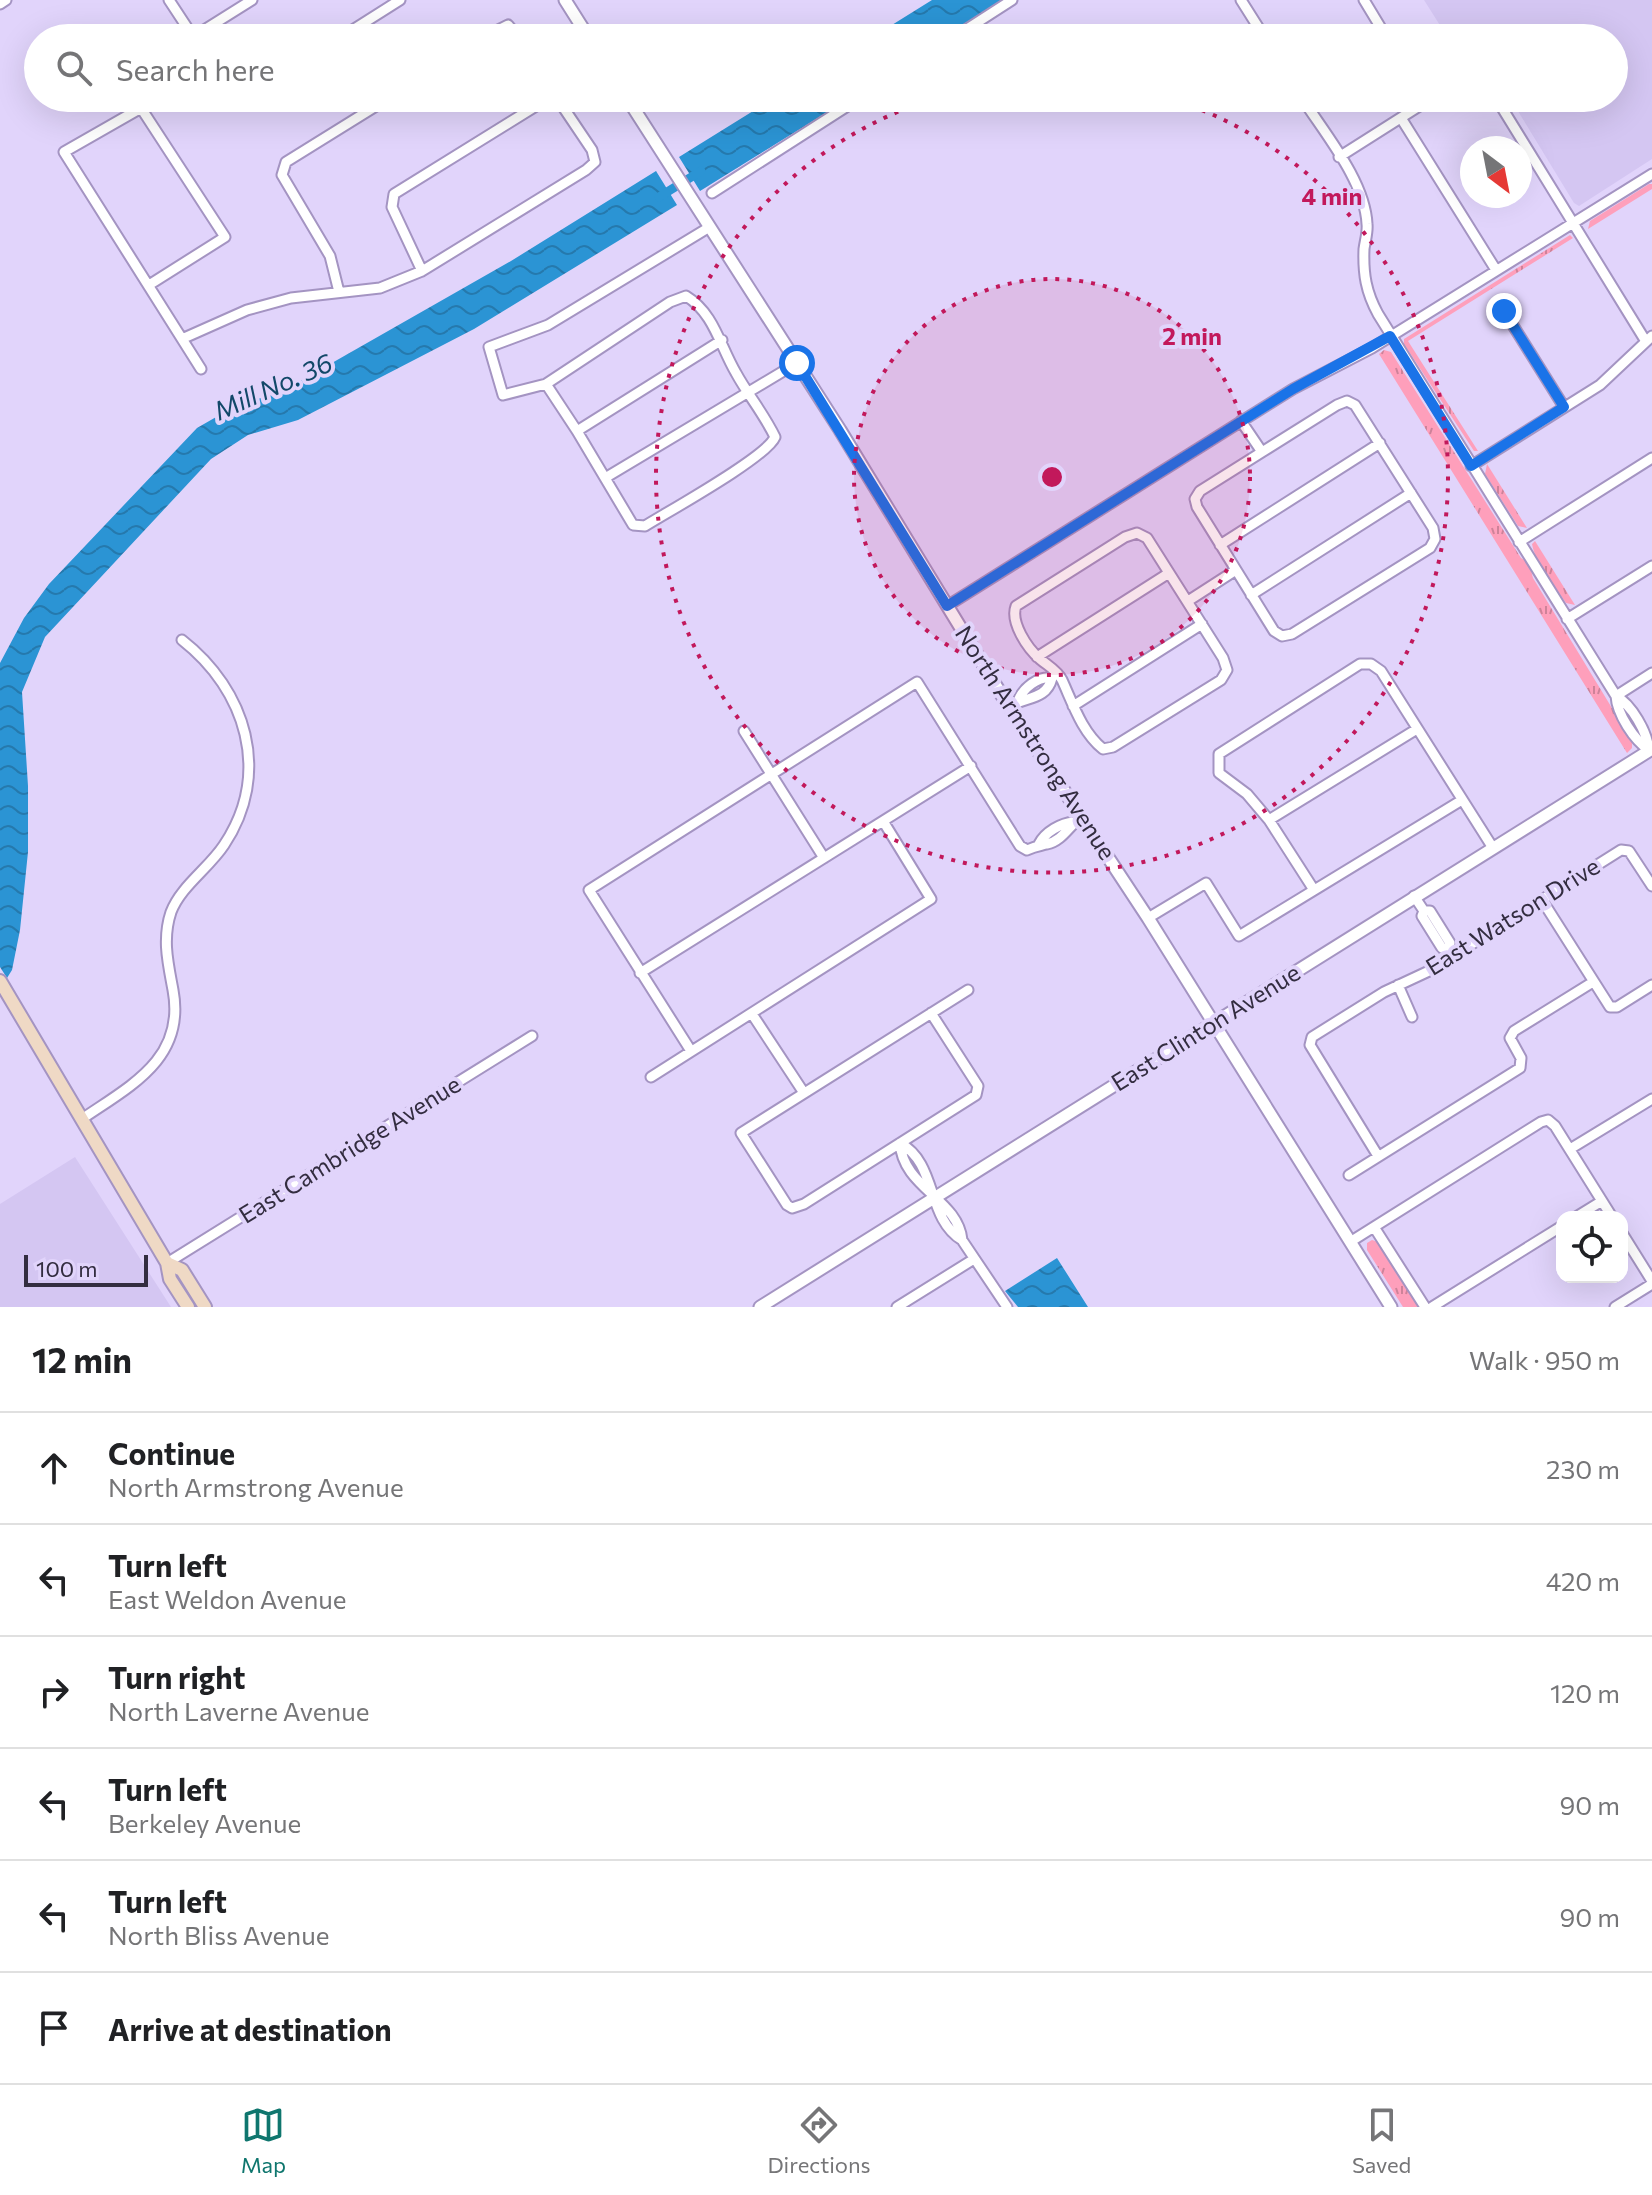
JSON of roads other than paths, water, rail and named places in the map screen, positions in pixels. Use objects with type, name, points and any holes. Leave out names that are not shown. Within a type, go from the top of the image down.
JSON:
[{"type":"main road","points":[[0,981],[167,1263],[170,1279],[188,1307]]},
{"type":"main road","points":[[167,1263],[182,1270],[205,1307]]},
{"type":"street","points":[[0,4],[6,0]]},
{"type":"street","points":[[169,0],[185,24]]},
{"type":"street","points":[[214,24],[252,0]]},
{"type":"street","points":[[363,24],[400,0]]},
{"type":"street","points":[[565,0],[580,24]]},
{"type":"street","points":[[975,24],[1012,0]]},
{"type":"street","points":[[1241,0],[1256,24]]},
{"type":"street","points":[[1364,0],[1379,24]]},
{"type":"street","points":[[134,112],[64,152],[201,369]]},
{"type":"street","points":[[144,112],[225,237],[149,285]]},
{"type":"street","points":[[339,292],[330,256],[282,175],[286,162],[366,112]]},
{"type":"street","points":[[422,271],[392,207],[394,194],[526,112]]},
{"type":"street","points":[[184,338],[247,310],[291,298],[380,288],[422,271],[595,162],[592,150],[566,112]]},
{"type":"street","name":"North Armstrong Avenue","points":[[636,112],[797,363],[947,606],[1014,704],[1077,820],[1148,918],[1391,1307]]},
{"type":"street","points":[[712,193],[838,112]]},
{"type":"street","points":[[1311,112],[1355,181],[1367,225],[1363,278],[1368,296],[1616,696],[1616,706],[1640,744],[1651,749]]},
{"type":"street","points":[[1339,157],[1410,112]]},
{"type":"street","points":[[1471,466],[1611,376],[1649,338],[1505,112]]},
{"type":"street","points":[[1401,118],[1496,270]]},
{"type":"street","points":[[947,606],[1293,389],[1390,336],[1652,174]]},
{"type":"street","points":[[546,384],[633,525],[645,526],[772,444],[775,437],[733,368],[722,340],[703,309],[686,296],[670,302],[546,384],[503,395],[489,347],[548,325],[708,228]]},
{"type":"street","points":[[1504,311],[1564,407]]},
{"type":"street","points":[[577,431],[722,340]]},
{"type":"street","points":[[605,478],[797,363]]},
{"type":"street","points":[[1347,401],[1355,405],[1433,528],[1435,539],[1430,548],[1292,634],[1282,636],[1274,631],[1251,595],[1195,499],[1200,491],[1262,452],[1347,401]]},
{"type":"street","points":[[1241,421],[1262,452]]},
{"type":"street","points":[[1220,545],[1380,443]]},
{"type":"street","points":[[1519,542],[1652,458]]},
{"type":"street","points":[[1251,595],[1411,493]]},
{"type":"street","points":[[1137,533],[1147,538],[1169,573],[1223,658],[1227,670],[1221,680],[1113,747],[1103,749],[1094,742],[1055,676],[1037,657],[1015,623],[1013,615],[1016,606],[1125,537],[1137,533]]},
{"type":"street","points":[[1567,619],[1652,566]]},
{"type":"street","points":[[1188,601],[1236,570]]},
{"type":"street","points":[[1037,657],[1169,573]]},
{"type":"street","points":[[1073,706],[1202,624]]},
{"type":"street","points":[[82,1119],[144,1076],[165,1050],[175,1004],[165,945],[172,910],[180,896],[226,842],[244,801],[248,757],[241,719],[216,671],[182,640]]},
{"type":"street","points":[[1314,890],[1269,820],[1247,794],[1219,773],[1219,754],[1360,664],[1371,664],[1381,671],[1493,848]]},
{"type":"street","points":[[1616,696],[1652,673]]},
{"type":"street","points":[[1014,704],[1022,690],[1044,677],[1055,676]]},
{"type":"street","points":[[1014,704],[1030,701],[1049,689],[1055,676]]},
{"type":"street","points":[[691,1051],[589,890],[917,682],[1020,846],[1027,850],[1047,844],[1071,830],[1077,820]]},
{"type":"street","points":[[1036,682],[1043,693]]},
{"type":"street","points":[[1269,820],[1417,729]]},
{"type":"street","points":[[744,731],[824,858]]},
{"type":"street","name":"East Clinton Avenue","points":[[760,1307],[1651,749]]},
{"type":"street","points":[[640,973],[971,766]]},
{"type":"street","points":[[1148,918],[1206,883],[1239,936],[1462,800]]},
{"type":"street","points":[[651,1077],[931,899],[883,821]]},
{"type":"street","name":"East Watson Drive","points":[[1378,1156],[1310,1045],[1312,1037],[1398,985],[1423,974],[1450,952],[1542,900],[1621,850],[1627,850],[1652,886]]},
{"type":"street","points":[[1414,896],[1424,911],[1422,916],[1442,948],[1450,952]]},
{"type":"street","points":[[1542,900],[1612,1008],[1652,985]]},
{"type":"street","points":[[1349,1175],[1520,1068],[1522,1062],[1510,1038],[1514,1031],[1593,982]]},
{"type":"street","name":"East Watson Drive","points":[[1398,985],[1412,1017]]},
{"type":"street","points":[[931,1013],[974,1080],[978,1092],[972,1099],[804,1204],[792,1208],[784,1201],[741,1133],[804,1093],[931,1013],[968,990]]},
{"type":"street","points":[[752,1014],[804,1093]]},
{"type":"street","name":"East Cambridge Avenue","points":[[167,1263],[532,1036]]},
{"type":"street","points":[[1570,1149],[1652,1099]]},
{"type":"street","points":[[1350,1242],[1548,1120],[1555,1126],[1608,1211]]},
{"type":"street","points":[[900,1143],[911,1149],[930,1180],[935,1198],[947,1207],[961,1228],[962,1240],[1007,1307]]},
{"type":"street","points":[[1586,1211],[1602,1201]]},
{"type":"street","points":[[1374,1227],[1425,1307]]},
{"type":"street","points":[[1432,1307],[1556,1230]]},
{"type":"street","points":[[1615,1307],[1652,1282],[1628,1243]]},
{"type":"street","points":[[897,1307],[974,1259]]},
{"type":"water","points":[[932,0],[1007,0],[968,24],[893,24]]},
{"type":"water","points":[[751,112],[827,112],[700,191],[679,157]]},
{"type":"water","points":[[656,171],[677,205],[474,329],[298,420],[248,435],[211,459],[45,637],[22,692],[28,786],[28,852],[20,930],[12,970],[7,978],[0,967],[0,663],[24,618],[49,584],[197,428],[237,405],[281,392],[511,261]]},
{"type":"water","points":[[1057,1258],[1088,1307],[1018,1307],[1005,1291]]},
{"type":"waterway","name":"Mill No. 36","points":[[659,197],[701,171]]}]
